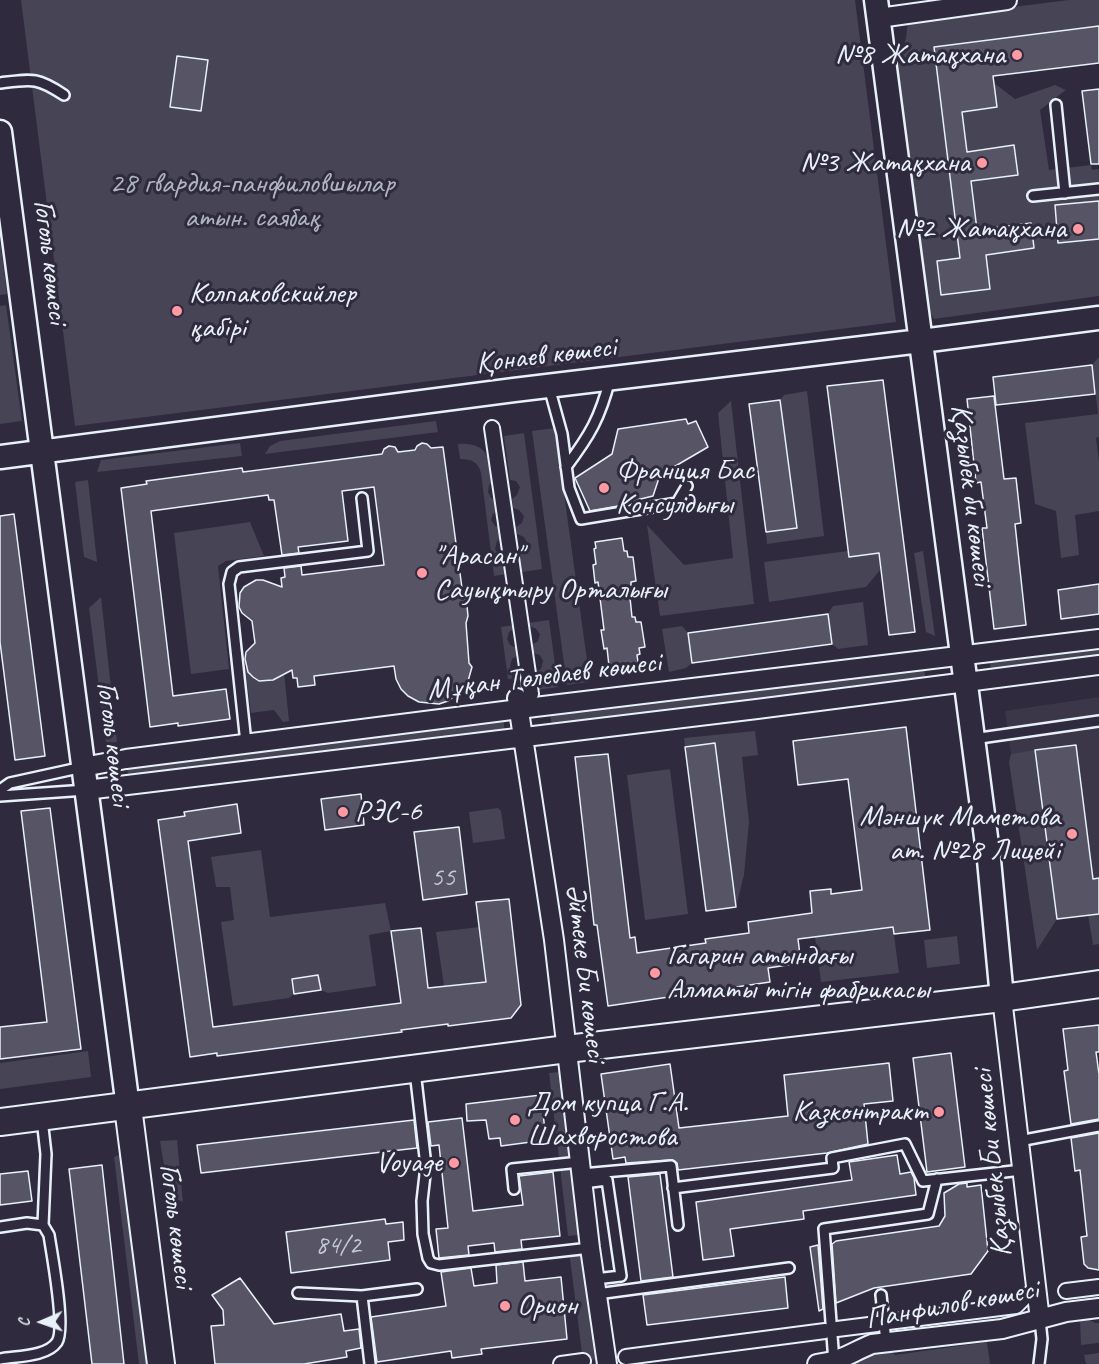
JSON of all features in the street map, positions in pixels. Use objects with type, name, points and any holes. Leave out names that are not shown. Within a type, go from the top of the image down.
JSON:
[{"type":"main road","points":[[0,1122],[567,1049],[1002,998],[1099,984]]},
{"type":"main road","name":"Гоголь көшесі","points":[[128,1107],[161,1364]]},
{"type":"street","points":[[878,9],[1007,0]]},
{"type":"street","name":"Қазыбек би көшесі","points":[[878,9],[989,860],[1002,998]]},
{"type":"street","name":"Гоголь көшесі","points":[[0,132],[128,1107]]},
{"type":"street","name":"Қонаев көшесі","points":[[0,458],[548,385],[1099,318]]},
{"type":"street","name":"Әйтеке Би көшесі","points":[[492,428],[522,700],[524,737],[554,940],[590,1248],[607,1364]]},
{"type":"street","name":"Мұқан Төлебаев көшесі","points":[[83,767],[522,700],[962,657],[1099,639]]},
{"type":"street","name":"Мұқан Төлебаев көшесі","points":[[86,790],[1099,665]]},
{"type":"street","name":"Қазыбек Би көшесі","points":[[1002,998],[1040,1320]]},
{"type":"street","name":"Панфилов көшесі","points":[[1066,1291],[1099,1287]]},
{"type":"street","name":"Панфилов көшесі","points":[[626,1357],[1016,1306],[1027,1296]]},
{"type":"street","name":"Панфилов көшесі","points":[[825,1363],[872,1344],[1002,1329],[1066,1312],[1099,1308]]},
{"type":"street","points":[[561,1364],[583,1361]]},
{"type":"lane","points":[[0,83],[37,80],[64,95]]},
{"type":"lane","points":[[1056,105],[1065,193]]},
{"type":"lane","points":[[1033,195],[1099,189]]},
{"type":"lane","points":[[566,467],[592,431],[603,407],[611,378]]},
{"type":"lane","points":[[548,385],[562,434],[569,488],[581,519],[677,503],[687,486]]},
{"type":"lane","points":[[246,743],[229,584],[232,573],[239,567],[368,551],[362,498]]},
{"type":"lane","points":[[973,740],[1099,721]]},
{"type":"lane","name":"Мұқан Төлебаев көшесі","points":[[0,790],[10,783],[83,767]]},
{"type":"lane","name":"Мұқан Төлебаев көшесі","points":[[0,796],[86,790]]},
{"type":"lane","points":[[415,1069],[426,1166],[422,1201],[423,1233],[431,1263],[439,1265],[590,1248]]},
{"type":"lane","points":[[0,1359],[43,1352],[57,1342],[61,1328],[49,1235],[43,1225],[46,1154],[42,1117]]},
{"type":"lane","points":[[1019,1141],[1099,1126]]},
{"type":"lane","points":[[674,1188],[833,1168],[832,1158],[905,1144],[923,1181],[1022,1170]]},
{"type":"lane","points":[[514,1190],[512,1169],[582,1173],[671,1166],[678,1225]]},
{"type":"lane","points":[[582,1173],[607,1180],[621,1276],[596,1287]]},
{"type":"lane","points":[[825,1363],[824,1229],[928,1214],[937,1179]]},
{"type":"lane","points":[[0,1227],[27,1223],[43,1225]]},
{"type":"lane","points":[[596,1287],[789,1268]]},
{"type":"lane","points":[[298,1293],[362,1296],[417,1290]]},
{"type":"lane","points":[[881,1295],[885,1342]]},
{"type":"lane","points":[[362,1296],[370,1364]]},
{"type":"lane","points":[[1040,1320],[1042,1347],[1040,1364]]},
{"type":"shaded area","name":"Мәншүк Маметова ат. №28 Лицейі","points":[[1099,697],[1099,914],[1057,919],[1035,751],[1011,754],[1005,711]]},
{"type":"green space","name":"28 гвардия-панфиловшылар атын. саябақ","points":[[21,0],[855,0],[896,322],[75,426]]},
{"type":"green space","points":[[1069,0],[1099,0],[1099,26],[934,47],[960,258],[941,294],[990,289],[986,255],[1034,248],[1030,223],[977,230],[971,181],[1017,175],[1014,146],[967,152],[962,112],[997,107],[994,83],[1015,99],[1055,85],[1066,90],[1040,110],[1049,170],[1091,165],[1092,170],[1099,169],[1099,201],[1055,206],[1058,242],[1099,239],[1099,296],[934,319],[923,302],[894,78],[906,38],[908,20]]},
{"type":"green space","points":[[0,240],[7,294],[0,295]]},
{"type":"green space","points":[[6,305],[22,421],[0,424],[0,306]]},
{"type":"green space","points":[[1099,357],[1099,437],[1096,438],[1099,461],[1099,511],[1075,515],[1079,555],[1061,558],[1056,511],[1035,504],[1025,423],[1098,414],[1092,365]]},
{"type":"green space","points":[[807,391],[824,536],[767,544],[766,532],[797,528],[780,400],[784,395]]},
{"type":"green space","points":[[731,401],[754,604],[660,616],[647,525],[684,565],[733,558],[718,413]]},
{"type":"green space","points":[[436,421],[438,432],[265,454],[270,446],[280,441]]},
{"type":"green space","points":[[555,428],[590,682],[567,685],[532,431]]},
{"type":"green space","points":[[524,433],[542,569],[522,572],[519,554],[525,551],[527,543],[524,537],[517,534],[516,527],[522,523],[524,516],[519,510],[513,508],[512,499],[517,495],[520,487],[516,481],[510,480],[504,436]]},
{"type":"green space","points":[[240,443],[242,456],[97,472],[101,460]]},
{"type":"green space","points":[[458,444],[481,448],[491,465],[494,481],[489,485],[488,492],[491,498],[497,501],[498,510],[493,514],[491,520],[495,526],[501,528],[502,537],[497,541],[495,549],[499,555],[505,557],[507,574],[494,576],[481,473],[474,462],[460,459]]},
{"type":"green space","points":[[88,480],[97,562],[84,557],[75,482]]},
{"type":"green space","points":[[250,522],[264,556],[226,561],[218,566],[229,669],[191,674],[174,533]]},
{"type":"green space","points":[[848,551],[849,557],[879,553],[881,569],[866,587],[769,602],[764,562]]},
{"type":"green space","points":[[923,551],[935,636],[926,632],[914,553]]},
{"type":"green space","points":[[101,597],[117,742],[106,743],[89,608]]},
{"type":"green space","points":[[863,602],[868,645],[838,649],[832,644],[828,614],[833,606]]},
{"type":"green space","points":[[549,620],[558,687],[538,690],[535,672],[541,669],[543,661],[540,655],[533,653],[532,645],[538,641],[540,634],[528,623]]},
{"type":"green space","points":[[514,625],[515,628],[509,632],[507,639],[510,645],[517,648],[518,655],[512,659],[510,666],[521,678],[508,679],[501,627]]},
{"type":"green space","points":[[682,626],[688,633],[692,663],[686,668],[669,672],[662,629]]},
{"type":"green space","points":[[1099,639],[1099,665],[992,680],[989,653]]},
{"type":"green space","points":[[923,662],[927,688],[554,734],[548,705]]},
{"type":"green space","points":[[245,666],[248,672],[263,681],[274,680],[284,672],[289,721],[283,722],[274,710],[251,713]]},
{"type":"green space","points":[[503,711],[505,739],[129,784],[126,759]]},
{"type":"green space","points":[[755,731],[758,755],[742,757],[749,822],[744,875],[736,907],[715,744],[685,747],[684,738]]},
{"type":"green space","points":[[1035,750],[1057,919],[1037,950],[1009,762],[1011,754]]},
{"type":"green space","points":[[670,769],[688,914],[645,920],[627,775]]},
{"type":"green space","points":[[498,808],[501,811],[505,839],[473,843],[469,812]]},
{"type":"green space","points":[[261,850],[270,917],[385,903],[391,931],[369,935],[376,986],[328,993],[321,990],[318,975],[292,979],[294,994],[289,998],[233,1006],[221,922],[234,920],[230,887],[216,887],[211,857]]},
{"type":"green space","points":[[1099,914],[1099,944],[1093,945],[1088,915]]},
{"type":"green space","points":[[480,927],[486,982],[444,986],[436,932]]},
{"type":"green space","points":[[893,927],[899,973],[821,982],[815,937]]},
{"type":"green space","points":[[957,936],[960,964],[927,968],[924,940]]},
{"type":"green space","points":[[88,1051],[91,1077],[0,1089],[0,1063]]},
{"type":"green space","points":[[569,1071],[589,1234],[568,1236],[549,1073]]},
{"type":"green space","points":[[177,1140],[183,1202],[169,1196],[160,1141]]},
{"type":"green space","points":[[123,1153],[151,1364],[139,1364],[114,1157]]},
{"type":"green space","points":[[590,1248],[607,1358],[583,1361],[569,1251]]},
{"type":"green space","points":[[1088,1319],[1099,1323],[1099,1343],[1081,1345],[1080,1320]]},
{"type":"green space","points":[[987,1342],[990,1364],[843,1364],[856,1357],[887,1348],[895,1355]]},
{"type":"green space","points":[[1099,1353],[1099,1364],[1086,1364],[1084,1355]]},
{"type":"building","points":[[1099,26],[1099,63],[993,76],[997,107],[962,112],[967,152],[1014,145],[1018,175],[971,181],[977,230],[1031,223],[1034,248],[986,255],[990,289],[941,295],[937,261],[960,258],[934,47]]},
{"type":"building","points":[[177,56],[208,60],[201,111],[170,107]]},
{"type":"building","points":[[1099,89],[1099,164],[1091,164],[1082,91]]},
{"type":"building","name":"№2 Жатақхана","points":[[1099,201],[1099,239],[1058,243],[1055,205]]},
{"type":"building","points":[[1092,365],[1095,394],[996,405],[993,377]]},
{"type":"building","points":[[883,380],[915,632],[889,635],[879,553],[849,557],[827,386]]},
{"type":"building","points":[[994,396],[1004,479],[1016,478],[1021,523],[1015,524],[1026,625],[994,629],[982,528],[987,528],[981,482],[976,483],[967,399]]},
{"type":"building","points":[[780,400],[797,528],[766,532],[749,404]]},
{"type":"building","points":[[686,419],[688,424],[696,421],[708,447],[660,475],[653,496],[624,503],[624,505],[590,511],[575,478],[612,454],[618,429]]},
{"type":"building","name":"\"Арасан\" Сауықтыру Орталығы","points":[[422,443],[431,448],[443,447],[462,588],[467,606],[469,663],[472,667],[468,681],[460,692],[448,701],[439,704],[419,702],[401,689],[396,679],[394,666],[314,676],[315,685],[298,687],[297,678],[293,678],[292,670],[273,680],[259,681],[248,672],[246,652],[255,643],[252,621],[242,613],[239,607],[240,593],[244,587],[256,580],[263,580],[282,587],[281,578],[285,577],[284,568],[301,566],[302,575],[384,565],[374,487],[342,491],[348,541],[298,547],[299,553],[282,555],[274,500],[269,500],[268,495],[151,511],[173,696],[226,689],[230,719],[150,727],[121,488],[147,484],[146,481],[242,468],[243,472],[382,454],[389,446],[395,447],[398,452],[415,450]]},
{"type":"building","points":[[14,514],[45,756],[15,760],[0,642],[0,516]]},
{"type":"building","points":[[622,538],[624,551],[627,551],[628,557],[633,557],[636,581],[631,582],[631,588],[629,588],[632,617],[635,617],[636,622],[641,622],[645,647],[639,648],[640,654],[637,655],[639,669],[612,672],[607,648],[604,649],[601,630],[604,630],[598,582],[595,583],[594,549],[596,548],[595,542]]},
{"type":"building","points":[[1099,584],[1099,614],[1061,619],[1058,590]]},
{"type":"building","points":[[828,614],[832,644],[692,663],[688,633]]},
{"type":"building","points":[[906,727],[930,930],[894,934],[893,927],[798,939],[801,963],[768,968],[770,982],[608,1006],[597,925],[594,925],[575,757],[608,754],[630,938],[635,937],[637,953],[706,943],[705,939],[749,933],[748,922],[812,913],[810,891],[831,889],[831,894],[862,890],[848,779],[798,785],[793,741]]},
{"type":"building","points":[[715,743],[736,907],[706,911],[685,747]]},
{"type":"building","points":[[1076,745],[1093,879],[1099,878],[1099,914],[1057,919],[1035,750]]},
{"type":"building","name":"РЭС-6","points":[[361,794],[364,825],[325,830],[321,799]]},
{"type":"building","points":[[237,804],[241,833],[188,841],[213,1027],[401,1003],[391,931],[421,928],[428,988],[486,982],[476,902],[509,899],[521,1005],[511,1018],[401,1030],[402,1032],[217,1056],[217,1053],[190,1057],[158,820],[185,816],[184,812]]},
{"type":"building","points":[[50,808],[81,1049],[0,1059],[0,1027],[47,1022],[21,811]]},
{"type":"building","points":[[459,827],[467,894],[423,900],[414,832]]},
{"type":"building","points":[[318,975],[321,990],[294,994],[292,979]]},
{"type":"building","points":[[1099,1025],[1099,1052],[1096,1052],[1099,1074],[1099,1119],[1071,1124],[1064,1071],[1068,1070],[1063,1029]]},
{"type":"building","name":"Казконтракт","points":[[951,1053],[965,1167],[927,1172],[913,1058]]},
{"type":"building","points":[[889,1063],[893,1101],[864,1104],[868,1144],[827,1153],[678,1170],[677,1163],[673,1160],[626,1163],[625,1157],[613,1159],[601,1074],[670,1064],[679,1128],[788,1116],[784,1075]]},
{"type":"building","name":"Дом купца Г.А. Шахворостова","points":[[541,1095],[546,1140],[501,1146],[500,1138],[489,1139],[486,1120],[467,1121],[466,1104]]},
{"type":"building","points":[[462,1118],[473,1211],[523,1205],[519,1176],[553,1172],[560,1236],[521,1240],[522,1249],[495,1252],[494,1243],[468,1246],[469,1255],[439,1258],[436,1229],[448,1228],[439,1145],[431,1146],[428,1122]]},
{"type":"building","points":[[414,1120],[417,1148],[201,1173],[197,1145]]},
{"type":"building","points":[[1099,1133],[1099,1270],[1088,1268],[1084,1264],[1081,1237],[1087,1236],[1080,1170],[1075,1171],[1071,1138]]},
{"type":"building","points":[[897,1155],[900,1174],[911,1172],[914,1178],[916,1195],[803,1211],[804,1219],[730,1229],[734,1256],[703,1260],[696,1202],[852,1180],[849,1162]]},
{"type":"building","points":[[102,1165],[124,1364],[92,1364],[69,1169]]},
{"type":"building","points":[[28,1171],[32,1201],[0,1205],[0,1174]]},
{"type":"building","points":[[660,1174],[673,1277],[641,1281],[628,1177]]},
{"type":"building","points":[[967,1183],[967,1187],[981,1185],[988,1251],[971,1274],[874,1288],[836,1303],[832,1244],[836,1241],[939,1226],[945,1216],[944,1193],[959,1184]]},
{"type":"building","points":[[385,1219],[386,1224],[403,1222],[404,1240],[388,1242],[390,1260],[291,1273],[286,1232]]},
{"type":"building","points":[[818,1245],[823,1309],[819,1311],[810,1247]]},
{"type":"building","name":"Орион","points":[[523,1262],[525,1281],[561,1277],[567,1339],[481,1349],[482,1354],[452,1358],[451,1351],[377,1362],[371,1317],[446,1306],[441,1272],[471,1268],[474,1286],[497,1283],[496,1265]]},
{"type":"building","points":[[785,1277],[788,1308],[647,1325],[643,1295]]},
{"type":"building","points":[[240,1278],[274,1324],[341,1314],[344,1331],[359,1329],[361,1348],[346,1351],[347,1357],[304,1364],[215,1364],[211,1326],[224,1325],[223,1310],[212,1295]]},
{"type":"place","name":"№8 Жатақхана","points":[[1017,55]]},
{"type":"place","name":"№3 Жатақхана","points":[[982,163]]},
{"type":"place","name":"№2 Жатақхана","points":[[1078,229]]},
{"type":"place","name":"Колпаковскийлер қабірі","points":[[177,311]]},
{"type":"place","name":"Франция Бас Консулдығы","points":[[604,488]]},
{"type":"place","name":"\"Арасан\" Сауықтыру Орталығы","points":[[422,573]]},
{"type":"place","name":"РЭС-6","points":[[343,812]]},
{"type":"place","name":"Мәншүк Маметова ат. №28 Лицейі","points":[[1072,834]]},
{"type":"place","name":"Гагарин атындағы Алматы тігін фабрикасы","points":[[655,973]]},
{"type":"place","name":"Казконтракт","points":[[939,1112]]},
{"type":"place","name":"Дом купца Г.А. Шахворостова","points":[[515,1120]]},
{"type":"place","name":"Voyage","points":[[454,1163]]},
{"type":"place","name":"Орион","points":[[505,1306]]}]
